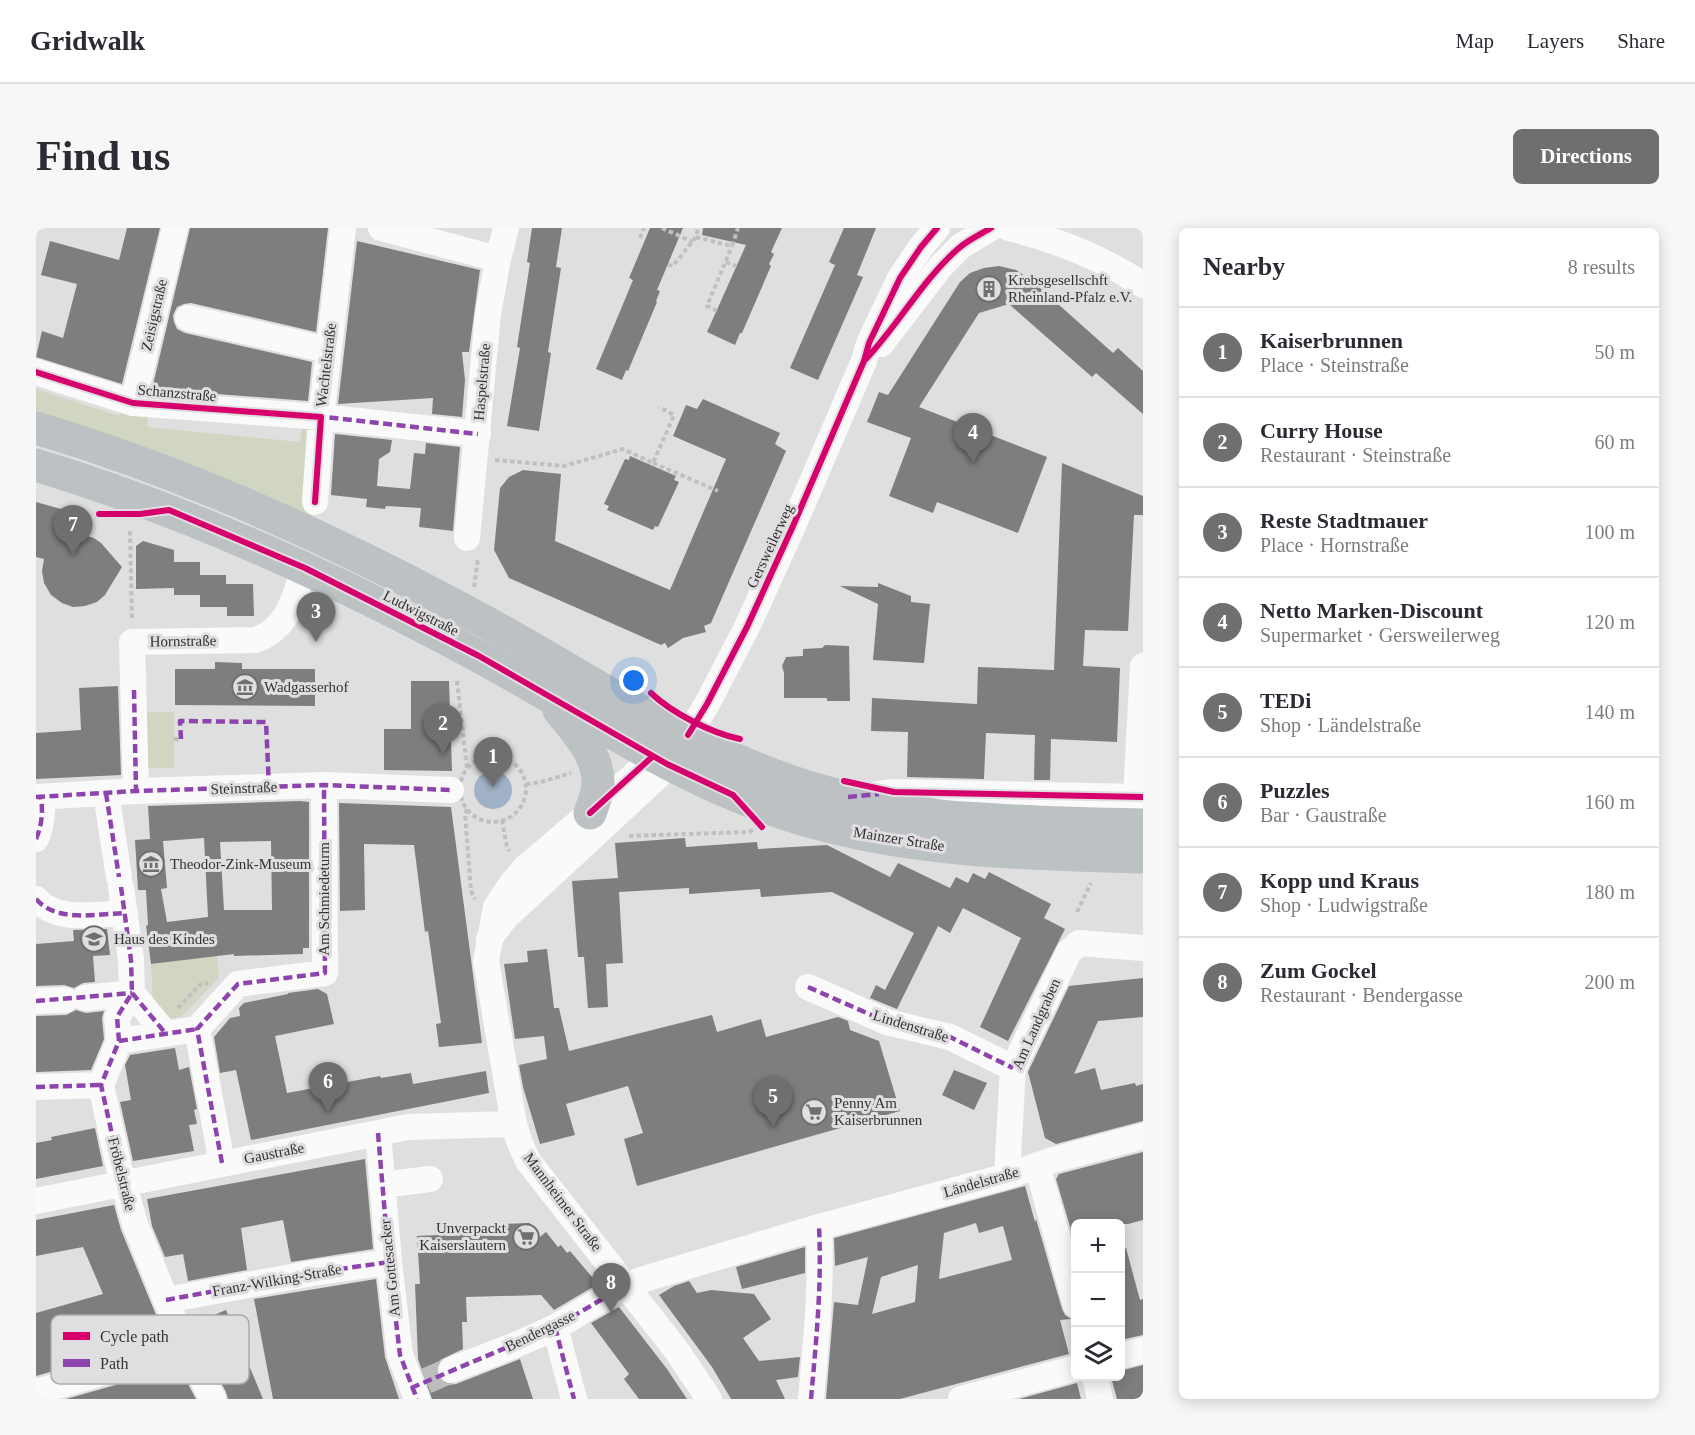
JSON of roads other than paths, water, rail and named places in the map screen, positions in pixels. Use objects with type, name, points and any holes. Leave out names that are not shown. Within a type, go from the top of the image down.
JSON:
[{"type":"main road","name":"Ludwigstraße","points":[[36,428],[78,440],[166,472],[317,537],[430,592],[688,735]]},
{"type":"main road","name":"Ludwigstraße","points":[[36,465],[169,510],[305,568],[479,656],[659,760]]},
{"type":"main road","points":[[547,694],[583,740],[597,768],[598,788],[590,813]]},
{"type":"main road","name":"Mainzer Straße","points":[[688,735],[742,763],[810,788],[936,816],[1029,823],[1141,807]]},
{"type":"main road","name":"Mainzer Straße","points":[[659,760],[733,795],[804,820],[863,834],[926,844],[1025,854],[1143,857]]},
{"type":"street","name":"Zeisigstraße","points":[[133,403],[175,228]]},
{"type":"street","name":"Wachtelstraße","points":[[315,502],[321,417],[343,228]]},
{"type":"street","points":[[381,228],[498,259]]},
{"type":"street","name":"Haspelstraße","points":[[473,545],[478,434],[488,314],[506,228]]},
{"type":"street","name":"Gersweilerweg","points":[[659,760],[688,735],[747,627],[864,361],[869,343],[900,278],[937,228]]},
{"type":"street","name":"Gersweilerweg","points":[[864,361],[887,337],[941,266],[961,246],[991,228]]},
{"type":"street","points":[[1009,228],[1042,236],[1088,253],[1143,285]]},
{"type":"street","points":[[1073,228],[1088,253]]},
{"type":"street","points":[[188,318],[328,350]]},
{"type":"street","name":"Schanzstraße","points":[[36,372],[133,403],[321,417],[478,434]]},
{"type":"street","name":"Hornstraße","points":[[136,791],[132,642],[256,640],[266,636],[278,628],[287,614],[305,568]]},
{"type":"street","points":[[1141,807],[1143,666]]},
{"type":"street","points":[[489,939],[505,918],[657,777],[659,760]]},
{"type":"street","name":"Mannheimer Straße","points":[[659,760],[590,813],[525,868],[512,883],[496,907],[486,961],[514,1124],[528,1161],[677,1351],[709,1399]]},
{"type":"street","name":"Steinstraße","points":[[39,797],[136,791],[324,785],[460,795]]},
{"type":"street","name":"Am Schmiedeturm","points":[[197,1029],[238,984],[325,973],[324,785]]},
{"type":"street","points":[[36,1088],[101,1085],[119,1041],[117,1017],[132,993],[131,960],[125,913],[106,793]]},
{"type":"street","points":[[36,839],[43,808],[39,797]]},
{"type":"street","points":[[36,899],[46,909],[60,914],[125,913]]},
{"type":"street","name":"Am Landgraben","points":[[1007,1176],[1013,1068],[1069,952],[1079,943],[1143,948]]},
{"type":"street","name":"Lindenstraße","points":[[808,987],[887,1022],[950,1037],[1013,1068]]},
{"type":"street","points":[[132,993],[166,1034]]},
{"type":"street","points":[[36,1001],[132,993]]},
{"type":"street","points":[[119,1041],[197,1029],[222,1163]]},
{"type":"street","name":"Fröbelstraße","points":[[101,1085],[123,1184],[135,1224],[172,1315]]},
{"type":"street","name":"Gaustraße","points":[[36,1201],[408,1127],[514,1124]]},
{"type":"street","name":"Am Gottesacker","points":[[378,1133],[400,1355],[418,1390]]},
{"type":"street","name":"Ländelstraße","points":[[626,1285],[819,1227],[1143,1136]]},
{"type":"street","points":[[1037,1165],[1071,1287]]},
{"type":"street","points":[[382,1185],[430,1179]]},
{"type":"street","points":[[811,1399],[819,1311],[821,1266],[819,1227]]},
{"type":"street","name":"Franz-Wilking-Straße","points":[[166,1300],[313,1273],[389,1262]]},
{"type":"street","name":"Bendergasse","points":[[451,1370],[555,1327],[626,1285]]},
{"type":"street","points":[[555,1327],[574,1399]]},
{"type":"street","points":[[1125,1355],[1143,1350]]},
{"type":"street","points":[[961,1399],[1071,1369]]},
{"type":"street","points":[[1096,1381],[1100,1399]]},
{"type":"street","points":[[36,1392],[64,1384]]},
{"type":"street","name":"Fröbelstraße","points":[[205,1384],[213,1399]]},
{"type":"water","points":[[493,771],[507,776],[512,790],[507,804],[493,809],[479,804],[474,790],[479,776]]},
{"type":"tunnel","points":[[426,1381],[451,1370]]},
{"type":"place","name":"Krebsgesellschft Rheinland-Pfalz e.V.","points":[[989,289]]},
{"type":"place","name":"Netto Marken-Discount","points":[[973,463]]},
{"type":"place","name":"Kopp und Kraus","points":[[73,555]]},
{"type":"place","name":"Reste Stadtmauer","points":[[316,642]]},
{"type":"place","name":"Wadgasserhof","points":[[245,687]]},
{"type":"place","name":"Curry House","points":[[443,754]]},
{"type":"place","name":"Kaiserbrunnen","points":[[493,787]]},
{"type":"place","name":"Theodor-Zink-Museum","points":[[151,864]]},
{"type":"place","name":"Haus des Kindes","points":[[94,939]]},
{"type":"place","name":"Puzzles","points":[[328,1112]]},
{"type":"place","name":"Penny Am Kaiserbrunnen","points":[[814,1112]]},
{"type":"place","name":"TEDi","points":[[773,1127]]},
{"type":"place","name":"Unverpackt Kaiserslautern","points":[[526,1237]]},
{"type":"place","name":"Zum Gockel","points":[[611,1313]]}]
